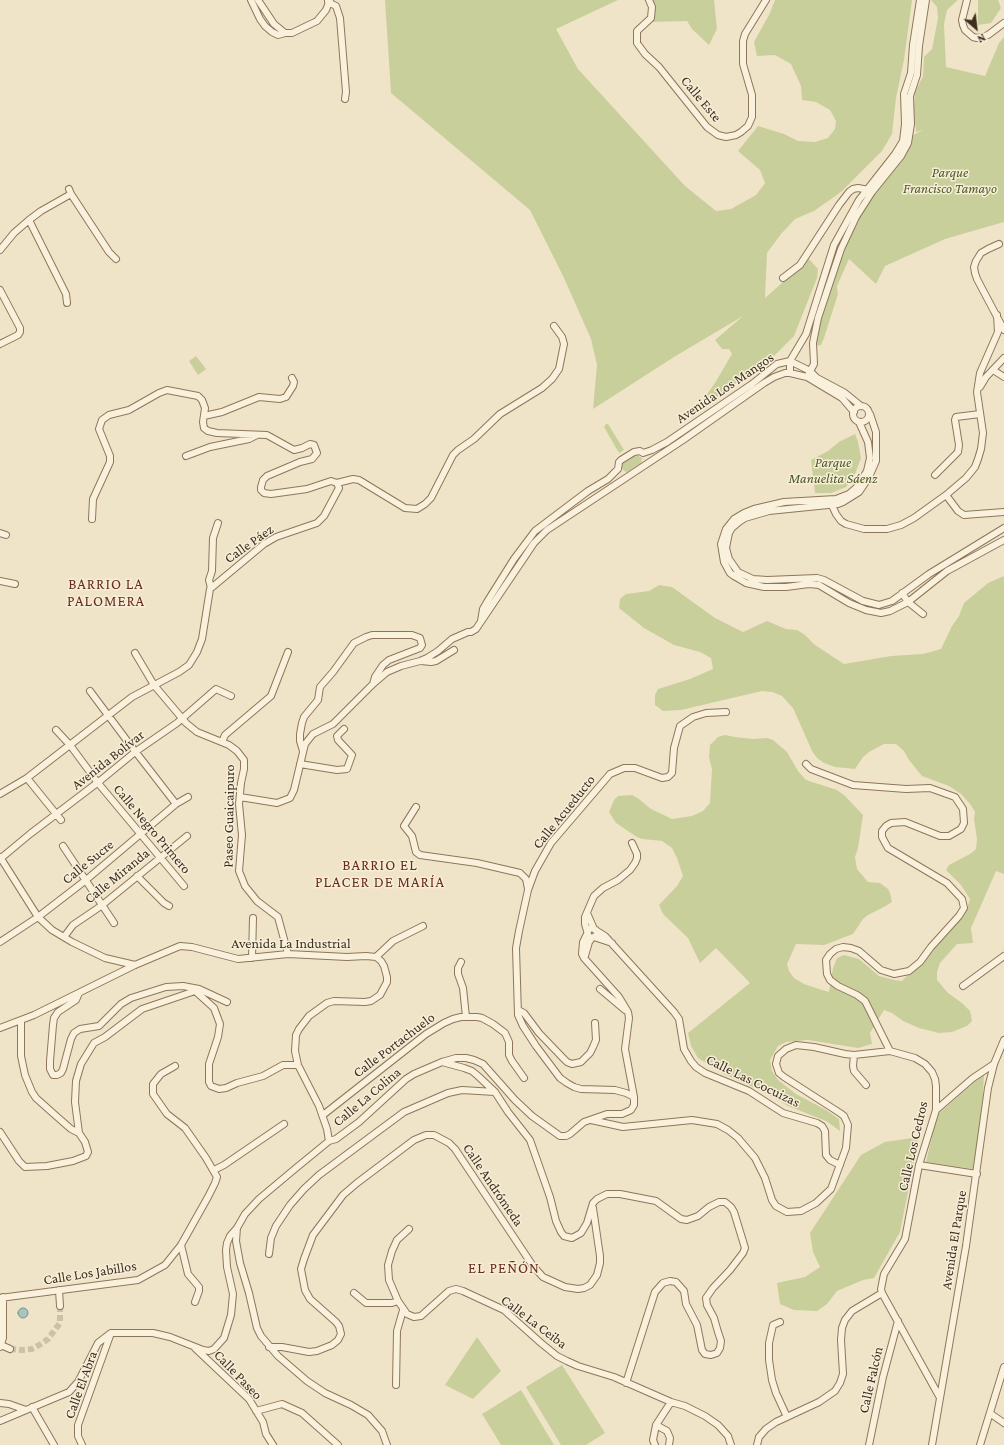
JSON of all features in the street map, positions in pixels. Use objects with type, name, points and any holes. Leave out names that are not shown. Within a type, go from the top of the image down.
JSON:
[{"type":"street","points":[[251,0],[265,26],[278,35],[292,33],[317,21],[326,10],[329,1],[336,6],[340,18],[346,92],[345,99]]},
{"type":"street","points":[[258,0],[274,24],[285,33]]},
{"type":"street","name":"Calle Este","points":[[649,0],[652,7],[651,18],[637,31],[637,43],[645,54],[659,67],[707,127],[718,135],[726,136],[736,135],[741,132],[748,126],[752,117],[752,94],[742,59],[743,41],[745,34],[766,0]]},
{"type":"street","points":[[809,374],[814,364],[813,343],[816,325],[834,268],[850,228],[870,191],[903,141],[905,124],[904,94],[911,73],[913,45],[920,0]]},
{"type":"street","points":[[790,372],[790,361],[806,334],[834,245],[850,215],[901,156],[908,143],[912,124],[910,96],[917,75],[919,46],[926,0]]},
{"type":"street","points":[[967,0],[962,20],[965,30],[973,37],[977,38],[988,36],[1004,23]]},
{"type":"street","points":[[784,278],[800,265],[849,192],[853,188],[870,191]]},
{"type":"street","points":[[0,250],[14,232],[70,191],[109,252],[116,259]]},
{"type":"street","points":[[29,220],[66,294],[67,303]]},
{"type":"street","points":[[999,244],[988,248],[981,253],[974,267],[977,279],[1004,330]]},
{"type":"street","points":[[0,290],[20,328],[20,332],[18,335],[0,344]]},
{"type":"street","points":[[831,502],[836,514],[846,524],[864,529],[882,530],[893,528],[914,518],[946,495],[966,478],[978,459],[983,433],[977,392],[980,373],[996,337],[998,328],[997,315]]},
{"type":"street","points":[[92,519],[93,499],[110,462],[110,456],[100,429],[100,425],[104,417],[129,410],[167,390],[198,396],[204,404],[203,422],[204,428],[208,431],[217,433],[267,435],[294,450],[310,444],[314,445],[317,453],[312,459],[300,462],[267,476],[261,487],[261,490],[264,493],[278,494],[312,488],[331,481],[337,483],[353,478],[359,480],[405,508],[417,509],[431,498],[453,455],[458,450],[474,438],[500,414],[542,388],[552,379],[559,369],[564,344],[562,337],[554,326]]},
{"type":"street","points":[[996,337],[999,336],[1004,338]]},
{"type":"street","points":[[989,355],[995,361],[1003,360]]},
{"type":"street","points":[[977,392],[986,377],[1003,360]]},
{"type":"street","name":"Avenida Los Mangos","points":[[480,624],[483,609],[487,602],[514,559],[535,531],[588,491],[608,479],[616,472],[621,460],[634,452],[640,451],[643,453],[657,448],[667,442],[746,388],[777,364],[790,361],[842,398],[854,412]]},
{"type":"street","points":[[993,370],[1004,377]]},
{"type":"street","name":"Avenida Los Mangos","points":[[303,751],[308,739],[313,734],[333,724],[387,672],[420,661],[434,654],[452,639],[471,632],[480,624],[540,536],[556,522],[649,462],[764,383],[780,374],[790,372],[809,374],[845,393],[861,406]]},
{"type":"street","points":[[204,416],[222,412],[259,398],[280,399],[286,397],[293,386],[294,382],[292,378]]},
{"type":"street","points":[[1004,528],[929,574],[892,601],[885,604],[873,605],[818,578],[777,581],[753,579],[738,572],[728,559],[726,548],[729,533],[732,528],[745,518],[770,511],[831,502],[849,494],[857,487],[867,471],[870,458],[868,442],[859,422],[854,418],[854,412],[857,407],[861,406],[866,407],[876,432],[876,453],[874,467],[859,492],[843,502],[831,502],[784,502],[744,513],[734,519],[726,529],[722,536],[721,544],[724,562],[730,573],[746,583],[758,587],[786,587],[809,584],[820,585],[849,603],[872,612],[881,613],[890,611],[908,602],[948,571],[1004,540]]},
{"type":"street","points":[[859,422],[868,419],[870,414]]},
{"type":"street","points":[[935,475],[958,452],[959,445],[955,420],[956,417],[980,414]]},
{"type":"street","points":[[186,456],[210,447],[248,439],[258,434]]},
{"type":"street","points":[[643,453],[646,461],[649,462]]},
{"type":"street","points":[[619,466],[622,474],[627,476]]},
{"type":"street","name":"Calle Páez","points":[[211,588],[264,544],[276,537],[317,523],[324,516],[338,491],[339,488],[337,483]]},
{"type":"street","points":[[946,495],[958,511],[964,515],[1004,512]]},
{"type":"street","points":[[0,794],[27,778],[132,697],[184,669],[193,660],[202,638],[208,594],[211,588],[209,580],[212,570],[213,538],[218,523]]},
{"type":"street","points":[[0,581],[15,584]]},
{"type":"street","points":[[902,594],[908,602],[923,614]]},
{"type":"street","points":[[240,797],[277,803],[287,800],[292,795],[303,751],[300,741],[300,729],[304,717],[318,700],[320,687],[354,643],[372,635],[412,635],[420,638],[422,645],[420,648],[390,660],[383,665],[375,677],[373,684]]},
{"type":"street","points":[[420,661],[436,661],[454,650]]},
{"type":"street","points":[[222,742],[225,735],[271,696],[288,652]]},
{"type":"street","name":"Paseo Guaicaipuro","points":[[135,653],[154,685],[182,719],[196,732],[222,742],[237,751],[244,760],[239,804],[242,835],[239,863],[240,876],[245,886],[257,901],[278,917],[288,954]]},
{"type":"street","name":"Avenida Bolívar","points":[[0,858],[30,834],[59,817],[136,752],[182,719],[216,689],[231,696]]},
{"type":"street","points":[[90,691],[176,804]]},
{"type":"street","name":"Calle Acueducto","points":[[634,1097],[615,1090],[581,1090],[564,1081],[530,1037],[520,1020],[518,1010],[516,948],[528,890],[535,871],[551,844],[610,774],[616,770],[624,768],[635,768],[662,778],[668,777],[672,773],[674,748],[680,726],[693,717],[706,713],[726,712]]},
{"type":"street","points":[[300,764],[337,770],[347,769],[349,767],[352,755],[338,740],[337,736],[344,729]]},
{"type":"street","name":"Calle Negro Primero","points":[[56,730],[70,745],[98,783],[184,886]]},
{"type":"street","points":[[806,764],[811,769],[853,785],[906,789],[930,788],[955,797],[963,809],[964,823],[961,829],[949,836],[940,836],[905,822],[891,823],[882,831],[882,837],[888,848],[947,883],[962,899],[964,908],[959,916],[920,962],[909,972],[894,974],[881,970],[867,957],[855,949],[843,947],[836,949],[826,960],[827,974],[830,980],[865,1001],[890,1051]]},
{"type":"street","points":[[27,778],[59,817]]},
{"type":"street","name":"Calle Sucre","points":[[0,942],[38,917],[86,880],[176,804],[188,797]]},
{"type":"street","points":[[416,807],[404,826],[412,836],[416,852],[420,855],[477,863],[520,873],[524,875],[526,879],[528,890]]},
{"type":"street","name":"Calle Miranda","points":[[64,937],[73,925],[101,906],[187,836]]},
{"type":"street","points":[[590,935],[585,920],[591,902],[596,893],[618,880],[630,870],[635,863],[637,854],[632,843]]},
{"type":"street","points":[[63,846],[86,880],[101,906],[114,923]]},
{"type":"street","points":[[0,858],[38,917],[52,930],[106,958],[134,965]]},
{"type":"street","points":[[137,876],[164,903],[169,906]]},
{"type":"street","points":[[587,913],[595,929],[591,928],[590,935],[583,942],[582,954],[619,997],[628,1012],[629,1018],[625,1049],[634,1097],[634,1105],[631,1110],[627,1112],[607,1114],[591,1120]]},
{"type":"street","points":[[252,958],[253,918]]},
{"type":"street","points":[[329,1141],[323,1115],[298,1065],[295,1051],[296,1035],[308,1016],[315,1010],[334,1001],[371,1001],[383,992],[387,982],[386,971],[381,961],[376,957],[393,941],[423,926]]},
{"type":"street","name":"Calle Las Cocuizas","points":[[595,929],[612,943],[679,1019],[682,1030],[682,1043],[691,1061],[696,1067],[705,1073],[749,1092],[783,1113],[818,1123],[825,1131],[826,1155],[830,1160],[840,1164]]},
{"type":"street","name":"Calle Las Cocuizas","points":[[590,935],[612,943]]},
{"type":"street","name":"Avenida La Industrial","points":[[0,1028],[21,1021],[134,965],[175,948],[186,946],[238,959],[288,954],[376,957]]},
{"type":"street","points":[[963,986],[1004,956]]},
{"type":"street","points":[[461,962],[458,968],[458,974],[463,988],[466,1016]]},
{"type":"street","points":[[79,993],[76,1000],[58,1012],[54,1018],[50,1061],[50,1068],[53,1075],[62,1073],[71,1039],[77,1031],[80,1029],[99,1026],[120,1004],[131,998],[166,987],[182,986],[192,989],[199,989],[227,1002]]},
{"type":"street","points":[[192,989],[214,1008],[220,1024],[218,1037],[209,1064],[208,1078],[211,1086],[219,1089],[226,1088],[237,1083],[263,1076],[283,1065],[298,1065]]},
{"type":"street","points":[[0,1132],[22,1165],[29,1167],[47,1166],[86,1156],[88,1148],[79,1133],[75,1102],[77,1076],[84,1058],[94,1043],[105,1037],[142,1009],[192,989]]},
{"type":"street","points":[[600,989],[628,1012]]},
{"type":"street","points":[[518,1010],[524,1013],[539,1033],[566,1062],[572,1064],[581,1062],[590,1054],[596,1040],[595,1023]]},
{"type":"street","name":"Calle Portachuelo","points":[[323,1115],[426,1034],[453,1019],[466,1016],[482,1018],[505,1033],[509,1042],[509,1056],[524,1078]]},
{"type":"street","points":[[21,1021],[21,1056],[25,1075],[32,1092],[36,1098],[55,1115],[79,1133]]},
{"type":"street","name":"Avenida El Parque","points":[[932,1445],[952,1332],[977,1174],[988,1088],[994,1064],[1004,1040]]},
{"type":"street","name":"Calle Los Cedros","points":[[840,1164],[846,1148],[848,1128],[846,1120],[836,1110],[784,1077],[777,1069],[776,1060],[778,1056],[786,1049],[796,1046],[814,1047],[854,1055],[890,1051],[915,1058],[928,1067],[933,1074],[936,1086],[936,1110],[919,1165],[905,1239],[884,1274],[882,1293]]},
{"type":"street","points":[[854,1055],[852,1066],[854,1071],[866,1085]]},
{"type":"street","name":"Calle La Colina","points":[[192,1346],[209,1350],[214,1349],[224,1338],[233,1303],[227,1267],[227,1243],[245,1214],[259,1199],[329,1141],[336,1138],[359,1122],[406,1079],[414,1074],[442,1062],[461,1058],[474,1060],[483,1064],[515,1100],[532,1116],[560,1136],[570,1134],[584,1122],[591,1120]]},
{"type":"street","points":[[442,1062],[472,1071],[495,1092],[508,1112],[530,1140],[550,1197],[556,1221],[564,1236],[572,1238],[581,1233],[587,1223],[593,1203],[597,1199],[607,1194],[620,1194],[649,1198],[656,1201],[681,1219],[687,1220],[698,1216],[713,1204],[719,1202],[725,1202],[734,1212],[745,1248],[726,1276],[713,1288],[706,1298],[706,1304],[714,1318],[721,1341],[720,1348],[717,1353],[710,1355],[705,1354],[702,1350],[697,1325],[686,1304],[684,1291],[681,1286],[676,1282],[670,1281],[663,1283],[655,1292],[626,1383]]},
{"type":"street","points":[[936,1110],[973,1078],[994,1064]]},
{"type":"street","points":[[175,1066],[161,1074],[153,1084],[153,1094],[167,1114],[185,1128],[214,1170],[284,1124]]},
{"type":"street","points":[[269,1254],[271,1238],[276,1226],[290,1205],[304,1189],[319,1175],[404,1112],[448,1093],[462,1090],[495,1092]]},
{"type":"street","points":[[591,1120],[623,1127],[692,1120],[717,1124],[733,1134],[748,1149],[761,1169],[772,1200],[776,1206],[786,1212],[801,1211],[809,1208],[822,1198],[831,1188],[840,1164]]},
{"type":"street","name":"Calle Andrómeda","points":[[269,1347],[282,1347],[309,1352],[332,1345],[338,1340],[341,1334],[339,1326],[310,1299],[305,1290],[302,1269],[313,1235],[343,1195],[414,1140],[434,1135],[449,1143],[455,1149],[533,1266],[543,1276],[564,1287],[578,1289],[584,1288],[594,1280],[599,1269],[599,1245],[593,1215],[593,1203]]},
{"type":"street","points":[[919,1165],[977,1174]]},
{"type":"street","name":"Calle Los Jabillos","points":[[2,1298],[138,1280],[165,1265],[182,1245],[215,1183],[216,1177],[214,1170]]},
{"type":"street","points":[[237,1228],[237,1250],[257,1328],[261,1336],[269,1347],[290,1367],[317,1388],[351,1404],[368,1415],[382,1431],[387,1445]]},
{"type":"street","points":[[396,1385],[397,1331],[403,1310],[389,1280],[388,1265],[397,1240],[409,1228]]},
{"type":"street","points":[[182,1245],[188,1274],[199,1287],[199,1292],[195,1302]]},
{"type":"street","name":"Calle La Ceiba","points":[[403,1310],[407,1314],[414,1317],[421,1316],[449,1291],[456,1289],[463,1291],[504,1310],[558,1356],[578,1366],[614,1377],[671,1402],[685,1406],[705,1416],[718,1425],[728,1436],[731,1445]]},
{"type":"street","points":[[59,1290],[60,1306]]},
{"type":"street","points":[[354,1293],[366,1304],[392,1303],[398,1301]]},
{"type":"street","points":[[757,1445],[759,1437],[766,1429],[787,1416],[819,1402],[835,1390],[840,1383],[843,1374],[841,1340],[842,1328],[845,1320],[852,1311],[882,1293],[940,1396]]},
{"type":"street","points":[[2,1298],[4,1333],[0,1346],[10,1349]]},
{"type":"street","name":"Calle Falcón","points":[[869,1445],[883,1377],[898,1321]]},
{"type":"street","points":[[780,1322],[773,1325],[769,1343],[769,1360],[772,1380],[776,1393],[787,1416]]},
{"type":"street","points":[[0,1421],[65,1394],[74,1387],[98,1344],[112,1333],[153,1333],[170,1337],[192,1346]]},
{"type":"street","name":"Calle El Abra","points":[[82,1445],[78,1436],[78,1425],[112,1333]]},
{"type":"street","name":"Calle Paseo","points":[[192,1346],[249,1399],[263,1422],[266,1434],[273,1445]]},
{"type":"street","points":[[980,1445],[991,1414],[1004,1367]]},
{"type":"street","points":[[655,1445],[653,1440],[656,1425],[671,1402]]},
{"type":"street","points":[[0,1403],[29,1408],[54,1445]]},
{"type":"street","points":[[256,1411],[282,1404],[302,1413],[338,1445]]},
{"type":"street","points":[[991,1414],[1004,1423]]},
{"type":"street","points":[[656,1425],[667,1431],[670,1438],[669,1445]]},
{"type":"green space","points":[[385,0],[618,0],[556,29],[578,69],[685,186],[716,211],[731,209],[756,195],[765,183],[760,170],[738,151],[758,126],[784,134],[798,141],[815,142],[828,138],[835,129],[836,121],[830,110],[816,102],[802,100],[801,86],[791,64],[775,55],[757,56],[754,42],[770,13],[775,0],[912,0],[904,60],[896,98],[892,134],[882,151],[841,192],[814,211],[795,219],[781,234],[767,253],[765,298],[809,259],[818,269],[817,278],[794,336],[775,355],[705,406],[702,401],[715,383],[732,354],[729,349],[722,349],[715,340],[743,316],[674,357],[593,409],[597,365],[591,339],[564,278],[530,210],[391,93]]},
{"type":"green space","points":[[649,0],[714,0],[717,29],[709,45],[692,29],[687,21],[650,22]]},
{"type":"green space","name":"Parque Francisco Tamayo","points":[[931,0],[958,0],[947,10],[944,24],[946,67],[985,76],[999,43],[1004,37],[1004,222],[945,239],[885,266],[876,284],[849,259],[837,286],[838,294],[824,338],[821,345],[814,346],[820,308],[859,212],[910,144],[913,135],[923,130],[916,132],[914,108],[915,92],[923,76],[924,57],[932,49],[938,18],[937,7]]},
{"type":"green space","points":[[978,0],[998,0],[1001,8],[991,23],[978,25]]},
{"type":"green space","points":[[196,356],[206,369],[198,375],[189,361]]},
{"type":"green space","points":[[608,424],[624,450],[619,453],[604,427]]},
{"type":"green space","name":"Parque Manuelita Sáenz","points":[[855,434],[861,458],[855,474],[846,487],[831,493],[815,493],[811,460],[828,451],[839,442]]},
{"type":"green space","points":[[635,454],[642,458],[641,463],[627,472],[624,471],[621,467],[621,463]]},
{"type":"green space","points":[[1004,576],[1004,874],[996,871],[971,928],[973,943],[957,944],[940,963],[937,972],[937,980],[948,993],[970,1011],[972,1021],[967,1026],[952,1032],[939,1033],[919,1028],[884,1010],[870,1033],[872,1044],[858,1048],[808,1040],[786,1042],[778,1046],[770,1060],[772,1071],[778,1080],[796,1094],[826,1110],[839,1119],[840,1131],[826,1121],[788,1106],[766,1093],[724,1074],[698,1058],[691,1046],[688,1033],[750,983],[716,948],[700,963],[688,938],[663,914],[659,905],[677,886],[683,876],[677,858],[672,848],[662,841],[642,839],[616,823],[609,812],[614,800],[618,796],[632,795],[651,809],[672,819],[692,816],[703,811],[710,803],[712,769],[709,757],[710,745],[718,737],[725,735],[753,739],[767,738],[773,740],[787,752],[798,771],[806,780],[837,790],[845,796],[863,815],[858,848],[855,857],[857,869],[868,882],[880,883],[888,889],[892,902],[863,919],[853,934],[824,945],[796,944],[787,964],[789,971],[794,978],[804,984],[829,992],[833,968],[837,958],[844,955],[859,959],[879,976],[902,981],[965,914],[970,899],[961,885],[946,870],[949,865],[970,854],[976,849],[977,839],[974,819],[975,812],[961,794],[949,786],[922,776],[909,760],[904,751],[896,744],[884,744],[869,752],[863,757],[855,769],[835,767],[824,763],[817,758],[812,751],[793,708],[782,696],[772,692],[762,691],[681,710],[663,711],[655,705],[655,695],[658,689],[690,679],[713,669],[711,658],[700,652],[674,645],[644,628],[619,608],[620,599],[626,594],[649,591],[659,585],[672,587],[715,618],[743,632],[767,621],[786,629],[797,630],[805,635],[815,645],[844,664],[891,656],[923,654],[941,649],[952,626],[959,616],[964,603],[988,583]]},
{"type":"green space","points":[[984,1074],[982,1115],[973,1169],[926,1162],[937,1115]]},
{"type":"green space","points":[[919,1137],[900,1232],[874,1278],[863,1280],[837,1291],[827,1304],[817,1311],[794,1310],[780,1304],[777,1283],[805,1277],[820,1267],[813,1252],[810,1233],[861,1155],[885,1142]]},
{"type":"green space","points":[[477,1337],[501,1371],[473,1399],[445,1385]]},
{"type":"green space","points":[[562,1365],[605,1433],[586,1445],[561,1445],[526,1387]]},
{"type":"green space","points":[[521,1390],[554,1445],[501,1445],[482,1414]]},
{"type":"water","points":[[21,1308],[25,1308],[27,1309],[27,1317],[21,1318],[18,1315],[18,1311]]},
{"type":"tunnel","points":[[10,1349],[32,1349],[48,1339],[60,1323],[60,1306]]},
{"type":"district","name":"BARRIO LA PALOMERA","points":[[106,592]]},
{"type":"district","name":"BARRIO EL PLACER DE MARÍA","points":[[380,874]]},
{"type":"district","name":"EL PEÑÓN","points":[[504,1268]]}]
